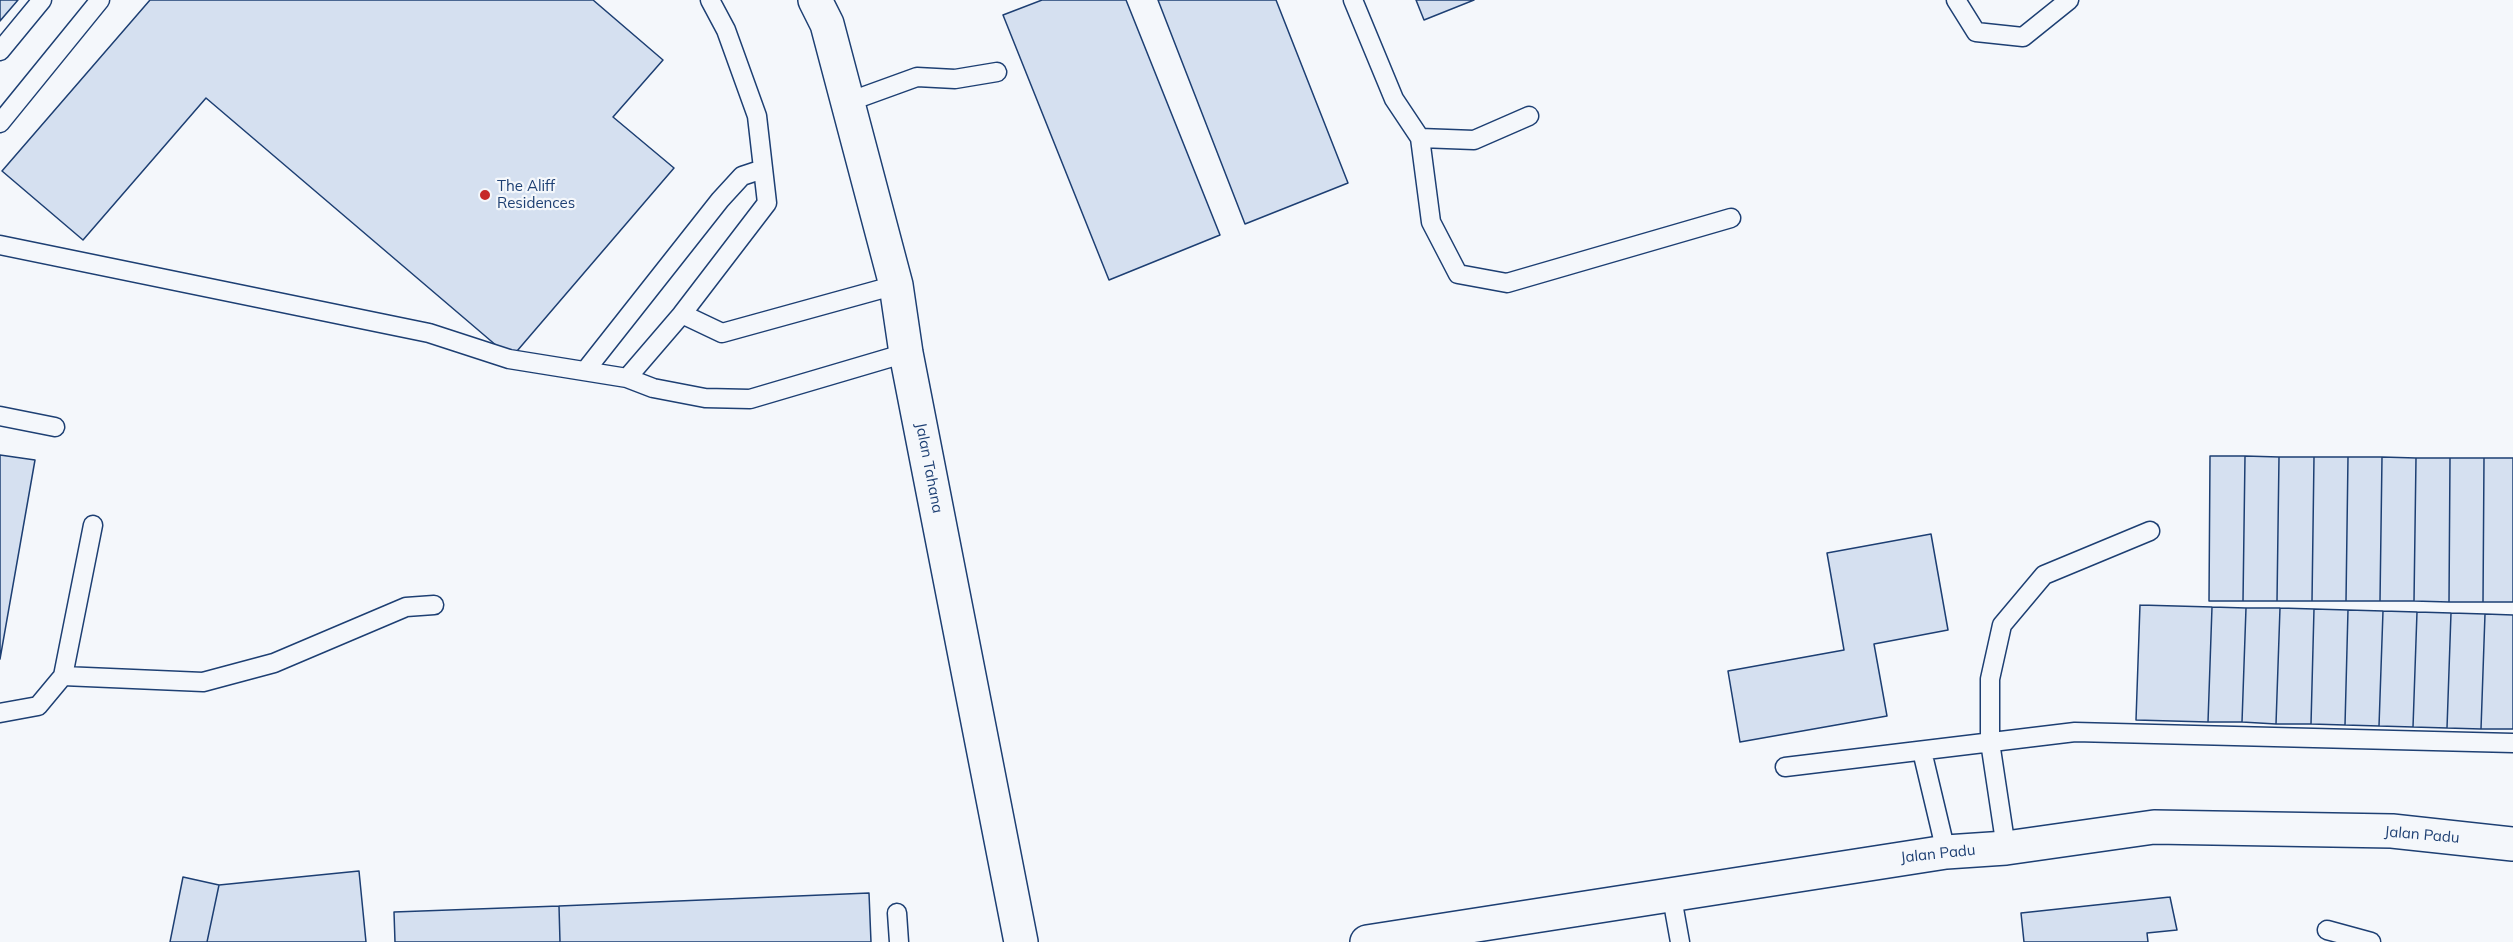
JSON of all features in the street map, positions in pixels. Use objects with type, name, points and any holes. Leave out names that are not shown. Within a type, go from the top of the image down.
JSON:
[{"type":"street","name":"Jalan Tahana","points":[[825,8],[896,285],[906,353],[1021,942]]},
{"type":"street","name":"Jalan Padu","points":[[1367,942],[1671,892],[1946,852],[2006,848],[2154,827],[2392,831],[2513,844]]},
{"type":"lane","points":[[0,51],[42,0]]},
{"type":"lane","points":[[0,123],[100,0]]},
{"type":"lane","points":[[627,378],[682,314],[767,203],[757,116],[726,30],[710,0]]},
{"type":"lane","points":[[1353,0],[1394,99],[1420,138],[1431,222],[1458,274],[1507,283],[1731,218]]},
{"type":"lane","points":[[1956,0],[1977,32],[2023,37],[2069,0]]},
{"type":"lane","points":[[848,102],[917,77],[955,79],[997,72]]},
{"type":"lane","points":[[1420,138],[1474,140],[1529,116]]},
{"type":"lane","points":[[585,371],[720,200],[742,176],[764,169]]},
{"type":"lane","points":[[0,244],[429,333],[509,358],[627,378],[653,388],[705,398],[750,399],[906,353]]},
{"type":"lane","points":[[682,314],[722,333],[896,285]]},
{"type":"lane","points":[[0,416],[55,427]]},
{"type":"lane","points":[[0,713],[38,706],[63,676],[93,525]]},
{"type":"lane","points":[[2006,848],[1990,742],[1990,679],[2002,625],[2044,575],[2150,531]]},
{"type":"lane","points":[[63,676],[203,682],[274,663],[406,607],[434,605]]},
{"type":"lane","points":[[1785,767],[2075,732],[2513,743]]},
{"type":"lane","points":[[1922,751],[1946,852]]},
{"type":"lane","points":[[1671,892],[1680,942]]},
{"type":"lane","points":[[897,913],[898,942]]},
{"type":"lane","points":[[2327,930],[2371,942]]},
{"type":"building","points":[[0,0],[18,0],[0,21]]},
{"type":"building","name":"The Aliff Residences","points":[[150,0],[593,0],[663,60],[613,117],[674,168],[511,358],[206,98],[83,240],[2,171]]},
{"type":"building","points":[[1042,0],[1126,0],[1220,235],[1109,280],[1003,15]]},
{"type":"building","points":[[1158,0],[1276,0],[1348,183],[1245,224]]},
{"type":"building","points":[[1416,0],[1474,0],[1424,20]]},
{"type":"building","points":[[0,455],[35,460],[0,659]]},
{"type":"building","points":[[2210,456],[2245,456],[2243,601],[2209,601]]},
{"type":"building","points":[[2245,456],[2279,457],[2277,601],[2243,601]]},
{"type":"building","points":[[2279,457],[2314,457],[2312,601],[2277,601]]},
{"type":"building","points":[[2314,457],[2348,457],[2346,601],[2312,601]]},
{"type":"building","points":[[2348,457],[2382,457],[2380,601],[2346,601]]},
{"type":"building","points":[[2382,457],[2416,458],[2414,601],[2380,601]]},
{"type":"building","points":[[2416,458],[2450,458],[2449,602],[2414,601]]},
{"type":"building","points":[[2450,458],[2484,458],[2483,602],[2449,602]]},
{"type":"building","points":[[2484,458],[2513,458],[2513,602],[2483,602]]},
{"type":"building","points":[[1931,534],[1948,630],[1874,644],[1887,716],[1740,742],[1728,671],[1844,650],[1827,553]]},
{"type":"building","points":[[2140,605],[2212,607],[2208,722],[2136,720]]},
{"type":"building","points":[[2212,607],[2246,608],[2242,722],[2208,722]]},
{"type":"building","points":[[2246,608],[2280,608],[2276,724],[2242,722]]},
{"type":"building","points":[[2280,608],[2314,609],[2311,724],[2276,724]]},
{"type":"building","points":[[2314,609],[2348,610],[2345,725],[2311,724]]},
{"type":"building","points":[[2348,610],[2383,611],[2379,726],[2345,725]]},
{"type":"building","points":[[2383,611],[2417,612],[2413,727],[2379,726]]},
{"type":"building","points":[[2417,612],[2451,613],[2447,728],[2413,727]]},
{"type":"building","points":[[2451,613],[2485,614],[2481,729],[2447,728]]},
{"type":"building","points":[[2485,614],[2513,615],[2513,729],[2481,729]]},
{"type":"building","points":[[359,871],[366,942],[207,942],[219,885]]},
{"type":"building","points":[[183,877],[219,885],[207,942],[170,942]]},
{"type":"building","points":[[869,893],[871,942],[560,942],[559,906]]},
{"type":"building","points":[[2170,897],[2177,930],[2147,933],[2148,942],[2024,942],[2021,913]]},
{"type":"building","points":[[559,906],[560,942],[395,942],[394,912]]},
{"type":"place","name":"The Aliff Residences","points":[[485,195]]}]
